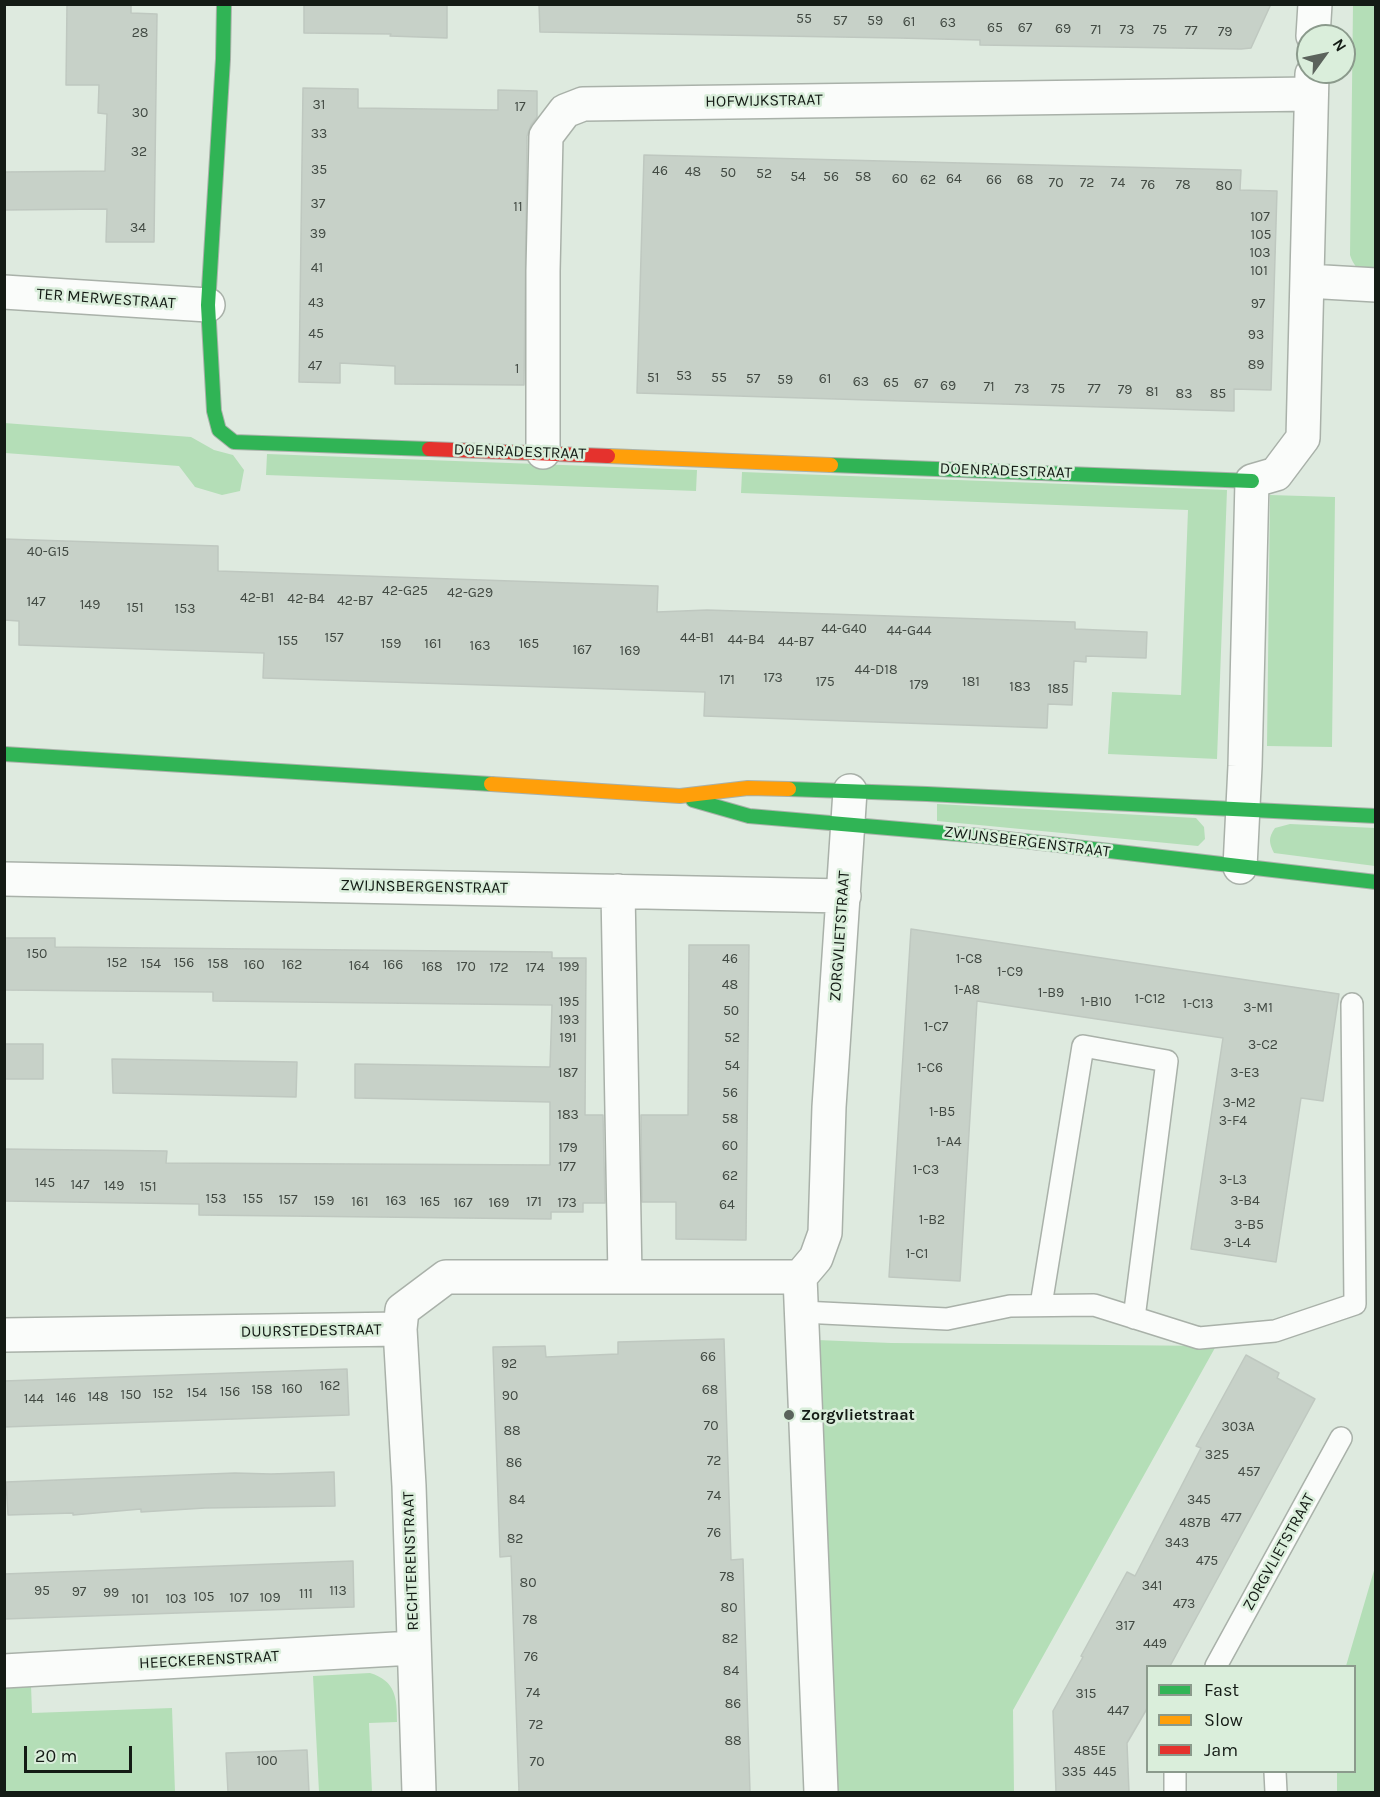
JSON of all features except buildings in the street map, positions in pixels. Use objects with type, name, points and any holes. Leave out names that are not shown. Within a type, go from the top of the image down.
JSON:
[{"type":"street","name":"DOENRADESTRAAT","points":[[224,4],[223,59],[208,305],[214,411],[219,430],[234,442],[1252,480],[1276,474],[1303,438],[1312,84]]},
{"type":"street","points":[[1314,24],[1315,4]]},
{"type":"street","name":"HOFWIJKSTRAAT","points":[[543,452],[546,136],[566,111],[583,104],[1296,83]]},
{"type":"street","points":[[1307,281],[1376,285]]},
{"type":"street","name":"TER MERWESTRAAT","points":[[4,292],[208,305]]},
{"type":"street","points":[[1240,867],[1252,480]]},
{"type":"street","name":"ZWIJNSBERGENSTRAAT","points":[[4,754],[680,796],[748,788],[1376,816]]},
{"type":"street","name":"ZORGVLIETSTRAAT","points":[[800,1277],[816,1258],[825,1233],[829,1107],[850,791]]},
{"type":"street","name":"ZWIJNSBERGENSTRAAT","points":[[680,796],[749,816],[981,836],[1376,882]]},
{"type":"street","name":"ZWIJNSBERGENSTRAAT","points":[[4,879],[844,896]]},
{"type":"street","points":[[618,891],[626,1277]]},
{"type":"street","name":"DUURSTEDESTRAAT","points":[[4,1335],[400,1329],[402,1310],[446,1277],[800,1277]]},
{"type":"street","points":[[800,1277],[821,1792]]},
{"type":"street","name":"RECHTERENSTRAAT","points":[[400,1329],[409,1486],[419,1792]]},
{"type":"street","name":"HEECKERENSTRAAT","points":[[4,1671],[413,1648]]},
{"type":"lane","points":[[802,1312],[947,1319],[1010,1306],[1095,1305],[1199,1338],[1275,1331],[1355,1304],[1352,1004]]},
{"type":"lane","points":[[1041,1305],[1083,1046],[1167,1061],[1134,1318]]},
{"type":"lane","name":"ZORGVLIETSTRAAT","points":[[1217,1665],[1341,1438]]},
{"type":"lane","points":[[1175,1773],[1175,1792]]},
{"type":"lane","points":[[1275,1773],[1276,1792]]},
{"type":"green space","points":[[1353,5],[1375,5],[1375,273],[1359,269],[1350,255],[1352,84],[1356,84],[1356,24],[1353,24]]},
{"type":"green space","points":[[4,423],[191,437],[214,450],[233,455],[244,470],[240,491],[222,495],[195,487],[179,466],[5,453]]},
{"type":"green space","points":[[267,454],[697,470],[696,491],[266,475]]},
{"type":"green space","points":[[742,472],[1227,490],[1217,759],[1108,754],[1112,692],[1181,695],[1188,510],[741,493]]},
{"type":"green space","points":[[1270,495],[1335,497],[1332,747],[1267,746]]},
{"type":"green space","points":[[937,804],[1196,818],[1204,827],[1205,839],[1198,846],[937,821]]},
{"type":"green space","points":[[1290,824],[1375,828],[1375,866],[1274,853],[1270,840],[1271,835],[1275,828]]},
{"type":"green space","points":[[817,1340],[891,1343],[1216,1346],[1013,1710],[1014,1792],[837,1792]]},
{"type":"green space","points":[[1375,1567],[1375,1792],[1337,1792],[1337,1773],[1356,1773],[1356,1665],[1346,1665]]},
{"type":"green space","points":[[370,1673],[379,1676],[390,1686],[395,1698],[397,1713],[397,1722],[369,1723],[372,1792],[319,1792],[313,1676]]},
{"type":"green space","points":[[31,1685],[32,1713],[172,1708],[175,1792],[5,1792],[4,1686]]},
{"type":"traffic: fast","points":[[224,4],[223,59],[208,305],[214,411],[219,430],[234,442],[429,449]]},
{"type":"traffic: fast","points":[[831,465],[1252,481]]},
{"type":"traffic: fast","points":[[4,754],[491,784]]},
{"type":"traffic: fast","points":[[789,789],[1376,816]]},
{"type":"traffic: fast","points":[[693,800],[749,816],[981,836],[1376,882]]},
{"type":"traffic: slow","points":[[608,456],[831,465]]},
{"type":"traffic: slow","points":[[491,784],[680,796],[748,788],[789,789]]},
{"type":"traffic: jam","points":[[429,449],[608,456]]},
{"type":"place","name":"Zorgvlietstraat","points":[[789,1415]]}]
